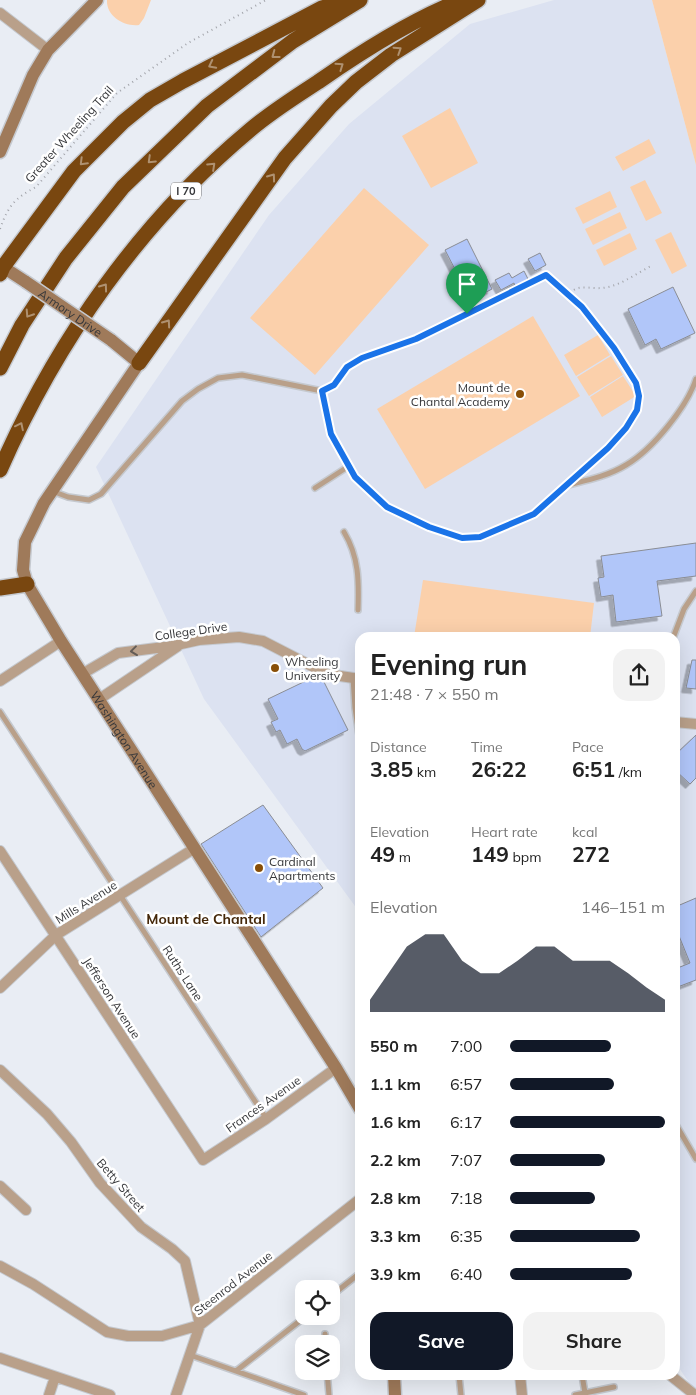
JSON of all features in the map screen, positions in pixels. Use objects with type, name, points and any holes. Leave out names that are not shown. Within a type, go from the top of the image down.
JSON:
[{"type":"highway","points":[[1,268],[74,170],[123,122],[150,100],[182,80],[322,8],[351,0]]},
{"type":"highway","points":[[0,368],[22,325],[66,258],[123,187],[207,106],[294,41],[360,0]]},
{"type":"highway","name":"I 70","points":[[0,470],[20,424],[60,352],[90,306],[119,266],[191,185],[251,130],[352,58],[442,8],[462,0]]},
{"type":"highway","points":[[139,363],[285,158],[331,106],[356,82],[391,55],[478,0]]},
{"type":"highway","points":[[0,588],[27,584]]},
{"type":"street","points":[[0,152],[34,75],[48,50],[97,0]]},
{"type":"street","points":[[0,13],[48,50]]},
{"type":"street","name":"Armory Drive","points":[[1,268],[26,282],[110,340],[139,363]]},
{"type":"street","name":"Washington Avenue","points":[[139,363],[44,503],[25,542],[24,570],[27,584],[60,641],[195,848],[355,1100]]},
{"type":"street","name":"College Drive","points":[[82,674],[118,653],[182,643],[239,637],[263,641],[327,674],[355,679]]},
{"type":"street","points":[[0,681],[60,641]]},
{"type":"street","points":[[98,700],[182,643]]},
{"type":"street","points":[[680,722],[696,724]]},
{"type":"street","name":"Mills Avenue","points":[[0,988],[8,978],[56,935],[195,848]]},
{"type":"street","name":"Jefferson Avenue","points":[[0,851],[203,1160]]},
{"type":"street","name":"Frances Avenue","points":[[203,1160],[266,1119],[336,1068]]},
{"type":"street","name":"Betty Street","points":[[0,1070],[47,1114],[71,1142],[100,1183],[141,1227],[172,1248],[185,1261],[200,1325]]},
{"type":"street","points":[[0,1186],[26,1210]]},
{"type":"street","name":"Steenrod Avenue","points":[[0,1266],[33,1284],[107,1332],[128,1336],[162,1336],[200,1325],[355,1203]]},
{"type":"street","points":[[176,1395],[200,1325]]},
{"type":"street","points":[[0,1358],[110,1395]]},
{"type":"street","points":[[49,1395],[55,1377]]},
{"type":"street","points":[[394,1380],[395,1395]]},
{"type":"street","points":[[520,1380],[522,1395]]},
{"type":"street","points":[[676,1380],[695,1395]]},
{"type":"lane","points":[[52,491],[68,497],[89,500],[101,494],[182,401],[218,378],[242,375],[322,391],[334,385],[347,367],[362,358],[416,339],[546,275],[582,307],[614,348],[636,383],[639,396],[637,410],[626,428],[608,448],[534,514],[480,537],[462,538],[429,527],[387,507],[355,477],[331,434],[322,391]]},
{"type":"lane","points":[[567,485],[604,476],[628,464],[658,438],[673,420],[694,386],[696,379]]},
{"type":"lane","points":[[315,488],[349,466]]},
{"type":"lane","points":[[344,532],[352,545],[357,563],[359,580],[358,610]]},
{"type":"lane","points":[[675,632],[684,609],[696,591]]},
{"type":"lane","name":"Ruths Lane","points":[[0,712],[266,1119]]},
{"type":"lane","points":[[680,1132],[696,1159]]},
{"type":"lane","points":[[340,1289],[355,1277]]},
{"type":"lane","points":[[236,1371],[295,1325]]},
{"type":"lane","points":[[190,1355],[304,1395]]},
{"type":"lane","points":[[328,1380],[329,1395]]},
{"type":"lane","points":[[460,1380],[461,1395]]},
{"type":"lane","points":[[583,1380],[585,1393]]},
{"type":"lane","points":[[575,1395],[614,1387]]},
{"type":"path","name":"Greater Wheeling Trail","points":[[0,229],[10,206],[21,195],[36,188],[117,93],[188,43],[266,0]]},
{"type":"path","points":[[568,294],[577,288],[612,286],[651,266]]},
{"type":"shaded area","points":[[107,0],[151,0],[139,25],[133,25],[117,19],[109,11]]},
{"type":"shaded area","name":"Wheeling University","points":[[554,0],[652,0],[696,165],[696,1393],[680,1369],[680,632],[355,632],[355,906],[204,699],[96,467],[269,215],[349,124],[470,24]]},
{"type":"shaded area","points":[[652,0],[696,0],[696,165]]},
{"type":"shaded area","points":[[450,108],[478,163],[431,188],[402,136]]},
{"type":"shaded area","points":[[649,139],[656,153],[623,171],[615,157]]},
{"type":"shaded area","points":[[645,180],[662,213],[646,221],[630,187]]},
{"type":"shaded area","points":[[364,188],[429,245],[315,375],[250,318]]},
{"type":"shaded area","points":[[610,191],[617,207],[583,224],[575,208]]},
{"type":"shaded area","points":[[620,212],[627,228],[593,245],[585,229]]},
{"type":"shaded area","points":[[671,232],[687,266],[672,274],[655,240]]},
{"type":"shaded area","points":[[630,233],[637,249],[604,266],[596,250]]},
{"type":"shaded area","points":[[533,316],[580,396],[425,489],[377,409]]},
{"type":"shaded area","points":[[598,335],[610,355],[576,376],[564,355]]},
{"type":"shaded area","points":[[611,356],[623,375],[589,396],[577,377]]},
{"type":"shaded area","points":[[623,376],[636,396],[602,417],[590,397]]},
{"type":"shaded area","points":[[423,580],[594,603],[591,632],[415,632]]},
{"type":"building","points":[[467,239],[492,289],[471,300],[445,250]]},
{"type":"building","points":[[540,253],[546,265],[535,271],[528,259]]},
{"type":"building","points":[[524,271],[528,279],[515,286],[514,283],[501,290],[495,280],[509,273],[512,278]]},
{"type":"building","points":[[673,287],[695,333],[661,349],[656,339],[645,345],[628,309]]},
{"type":"building","points":[[696,543],[696,576],[657,581],[662,616],[616,622],[613,595],[601,597],[598,578],[604,577],[601,556]]},
{"type":"building","points":[[692,660],[696,660],[696,689],[686,688]]},
{"type":"building","points":[[316,676],[323,680],[348,730],[305,751],[297,739],[287,744],[280,730],[276,732],[271,722],[278,719],[268,699]]},
{"type":"building","points":[[696,735],[696,778],[690,784],[680,775],[680,750]]},
{"type":"building","name":"Cardinal Apartments","points":[[263,805],[323,888],[261,937],[201,844]]},
{"type":"building","points":[[696,898],[696,980],[680,986],[680,967],[690,963],[680,938],[680,905]]},
{"type":"place","name":"Mount de Chantal Academy","points":[[520,394]]},
{"type":"place","name":"Wheeling University","points":[[275,668]]},
{"type":"place","name":"Cardinal Apartments","points":[[259,868]]},
{"type":"district","name":"Mount de Chantal","points":[[206,919]]},
{"type":"route","points":[[546,275],[582,307],[614,348],[636,383],[639,396],[637,410],[626,428],[608,448],[584,468],[559,494],[534,514],[480,537],[462,538],[429,527],[387,507],[355,477],[331,434],[322,391],[334,385],[347,367],[362,358],[416,339],[467,314],[546,275]]}]
